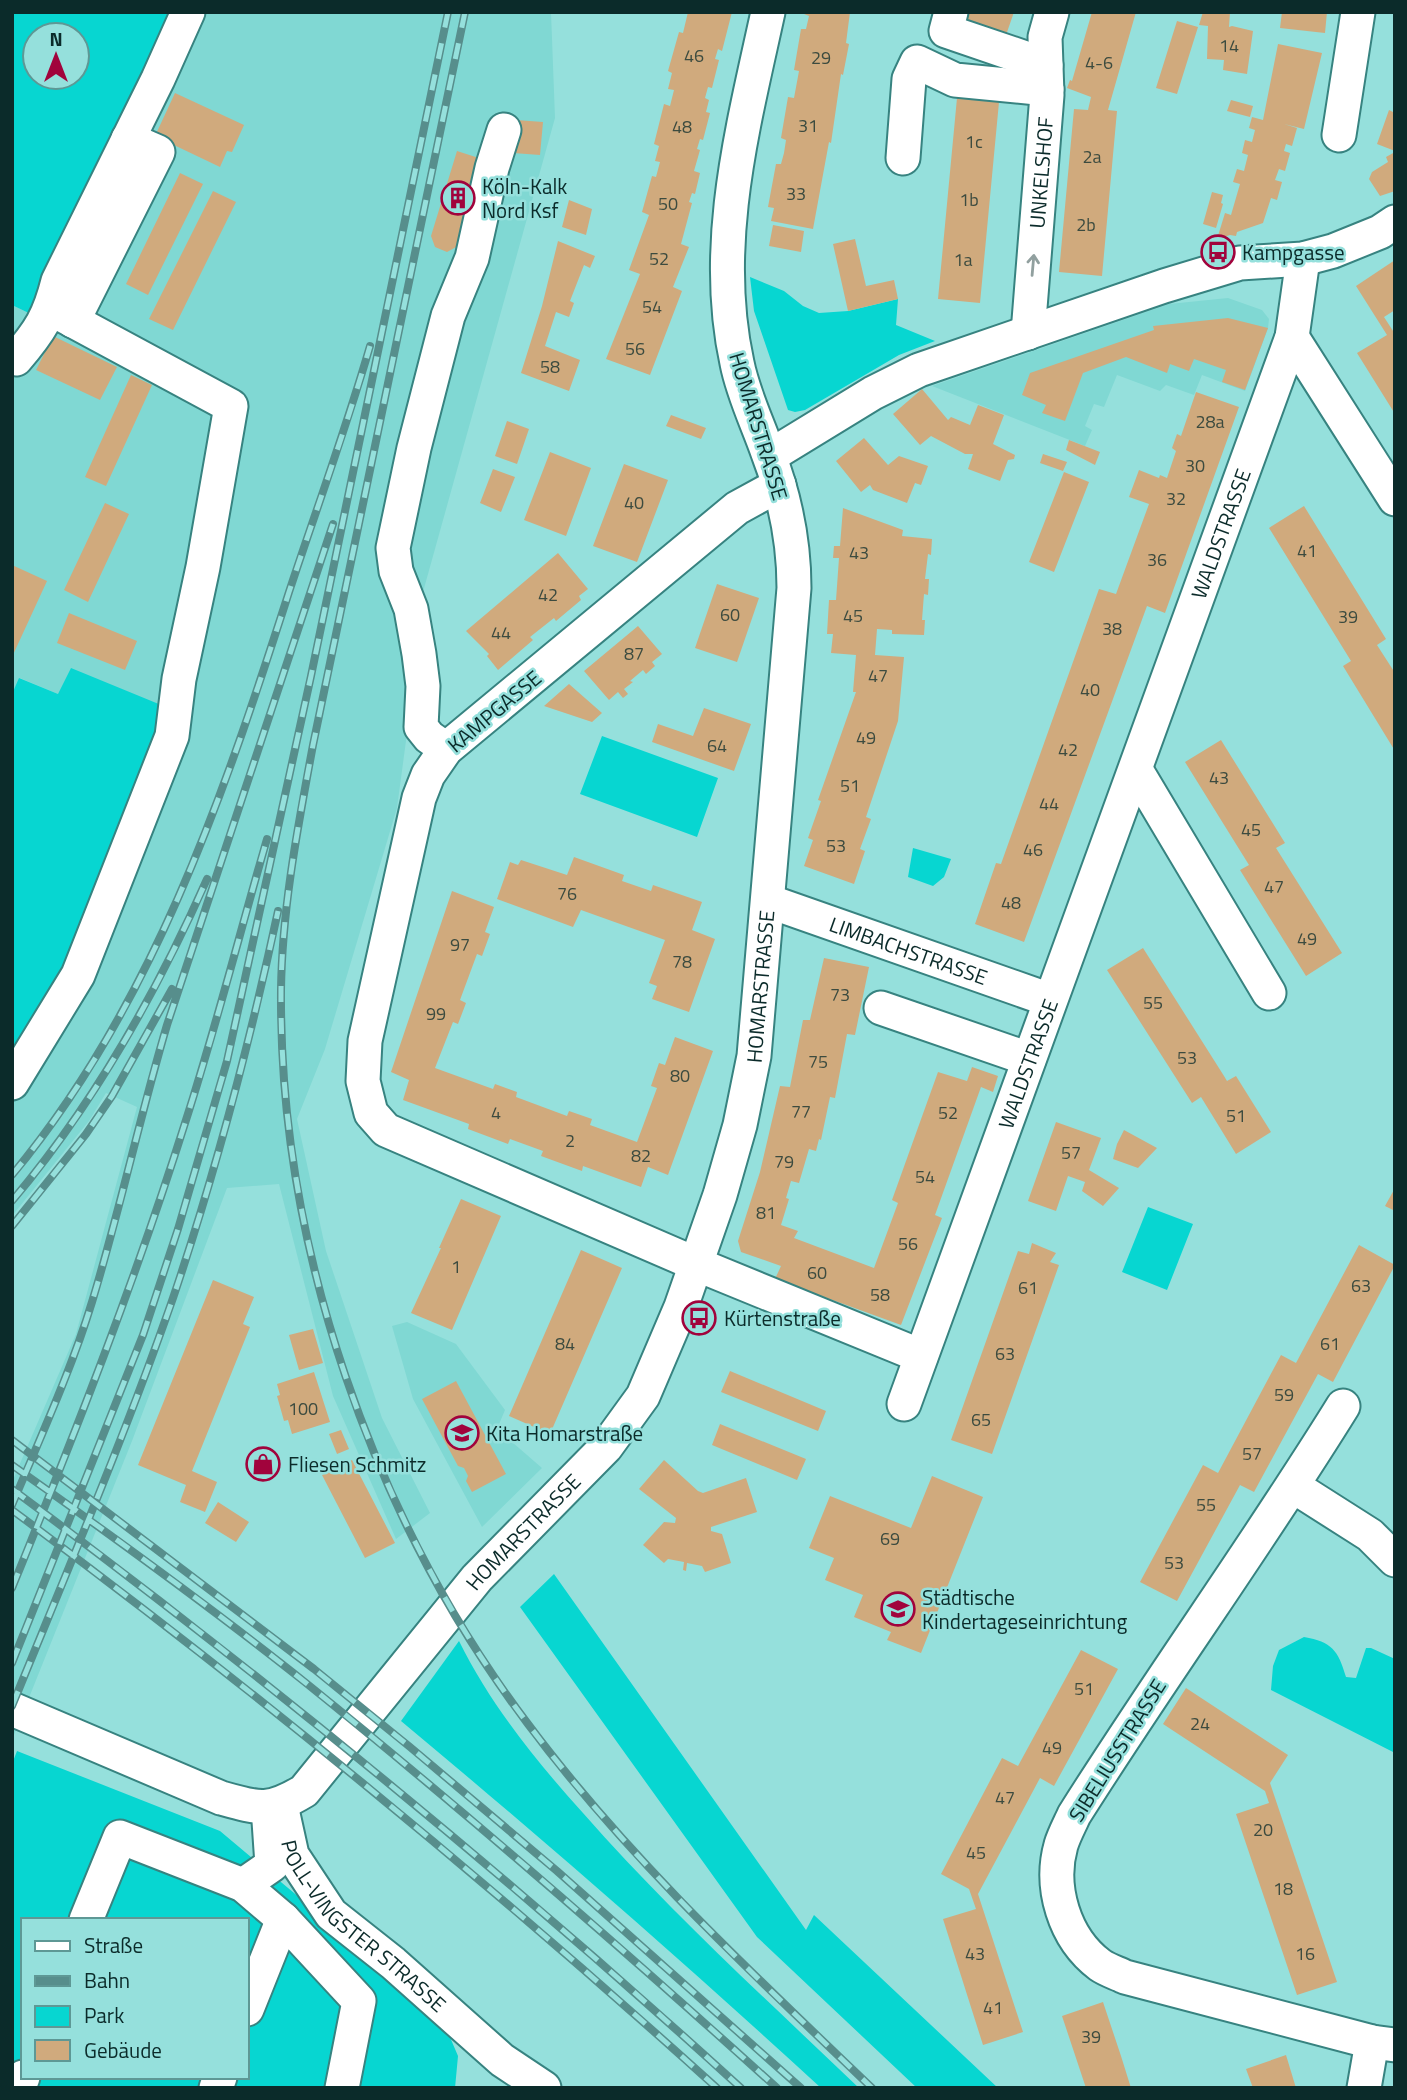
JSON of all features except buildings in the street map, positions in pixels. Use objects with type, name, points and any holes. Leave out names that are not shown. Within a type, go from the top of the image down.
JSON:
[{"type":"street","points":[[62,315],[58,281],[188,12]]},
{"type":"street","name":"HOMARSTRASSE","points":[[275,1806],[304,1791],[477,1578],[607,1447],[643,1396],[696,1264],[734,1148],[754,1056],[794,588],[791,530],[737,363],[729,318],[726,256],[729,212],[748,102],[768,12]]},
{"type":"street","points":[[951,12],[946,31],[1046,77]]},
{"type":"street","name":"UNKELSHOF","points":[[1028,333],[1046,77],[1045,37],[1052,12]]},
{"type":"street","points":[[1339,135],[1358,12]]},
{"type":"street","points":[[903,158],[909,79],[917,62],[955,80],[1046,77]]},
{"type":"street","points":[[446,749],[429,737],[421,727],[423,687],[419,653],[411,609],[396,571],[393,548],[414,448],[448,316],[472,258],[492,168],[504,130]]},
{"type":"street","name":"KAMPGASSE","points":[[696,1264],[386,1130],[371,1113],[363,1081],[365,1041],[419,798],[428,775],[446,749],[737,508],[774,471],[894,382],[930,366],[1164,286],[1240,263],[1303,259],[1333,251],[1380,232],[1395,222]]},
{"type":"street","name":"WALDSTRASSE","points":[[904,1405],[1293,337],[1303,259]]},
{"type":"street","points":[[12,357],[16,359],[34,338],[62,315]]},
{"type":"street","points":[[12,1083],[78,975],[172,736],[179,679],[203,568],[231,406],[62,315]]},
{"type":"street","points":[[1293,337],[1395,499]]},
{"type":"street","points":[[1136,770],[1269,993]]},
{"type":"street","name":"LIMBACHSTRASSE","points":[[768,901],[1050,1000]]},
{"type":"street","points":[[881,1008],[1029,1059]]},
{"type":"street","points":[[696,1264],[921,1356]]},
{"type":"street","name":"SIBELIUSSTRASSE","points":[[1343,1406],[1293,1486],[1074,1815],[1061,1845],[1057,1879],[1059,1901],[1073,1934],[1085,1951],[1101,1966],[1125,1977],[1384,2043],[1364,2088]]},
{"type":"street","points":[[1293,1486],[1370,1535],[1395,1560]]},
{"type":"street","points":[[12,1709],[221,1798],[248,1806],[275,1806],[272,1865],[243,1885]]},
{"type":"street","name":"POLL-VINGSTER STRASSE","points":[[275,1806],[292,1855],[331,1914],[393,1963],[502,2060],[544,2088]]},
{"type":"street","points":[[87,1918],[120,1836],[243,1885],[283,1919],[359,2001],[342,2088]]},
{"type":"street","points":[[248,2006],[283,1919]]},
{"type":"shaded area","points":[[182,12],[551,12],[555,118],[423,592],[397,808],[325,1049],[297,1119],[326,1251],[382,1418],[430,1513],[396,1539],[333,1396],[279,1184],[227,1188],[132,1441],[12,1740],[12,1482],[76,1334],[137,1107],[106,1093],[89,1121],[12,1216],[12,1060],[58,694],[20,678],[12,694],[12,305],[35,316]]},
{"type":"shaded area","points":[[1228,298],[1262,310],[1269,319],[1245,391],[1202,375],[1194,395],[1166,385],[1160,391],[1117,375],[1104,407],[1094,404],[1085,426],[1092,430],[1085,446],[932,386],[1169,304]]},
{"type":"shaded area","points":[[407,1322],[456,1344],[505,1410],[497,1429],[542,1468],[482,1527],[413,1399],[392,1326]]},
{"type":"green space","points":[[12,12],[182,12],[35,316],[12,305]]},
{"type":"green space","points":[[750,277],[784,291],[803,306],[819,313],[848,311],[898,299],[896,325],[935,341],[899,355],[805,410],[788,410],[754,311]]},
{"type":"green space","points":[[71,668],[166,707],[67,969],[12,1060],[12,694],[19,678],[58,694]]},
{"type":"green space","points":[[602,736],[718,778],[697,837],[580,794]]},
{"type":"green space","points":[[913,848],[951,859],[944,877],[933,886],[908,877]]},
{"type":"green space","points":[[1148,1207],[1193,1224],[1167,1290],[1122,1272]]},
{"type":"green space","points":[[554,1574],[806,1930],[814,1915],[998,2088],[917,2088],[757,1937],[520,1607]]},
{"type":"green space","points":[[1304,1637],[1321,1642],[1332,1649],[1340,1660],[1346,1677],[1356,1678],[1366,1648],[1395,1659],[1395,1753],[1271,1690],[1273,1666],[1279,1650]]},
{"type":"green space","points":[[459,1641],[499,1709],[583,1813],[683,1919],[859,2088],[821,2088],[613,1902],[401,1721]]},
{"type":"green space","points":[[17,1751],[220,1831],[441,2016],[458,2056],[455,2088],[12,2088],[12,1764]]},
{"type":"railway","points":[[12,1663],[143,1335],[178,1229],[227,1061],[311,676],[448,12]]},
{"type":"railway","points":[[465,12],[313,745],[292,867],[284,929],[281,990],[285,1087],[297,1184],[317,1281],[346,1376],[381,1469],[424,1559],[473,1644],[528,1724],[607,1821],[692,1913],[872,2088]]},
{"type":"railway","points":[[12,1175],[61,1110],[105,1042],[144,971],[178,897],[238,746],[370,346]]},
{"type":"railway","points":[[12,1505],[84,1328],[167,1025],[333,524]]},
{"type":"railway","points":[[12,1588],[104,1356],[147,1238],[208,1050],[267,839]]},
{"type":"railway","points":[[12,1201],[70,1126],[121,1047],[167,964],[207,879]]},
{"type":"railway","points":[[12,1706],[115,1452],[173,1298],[231,1106],[278,911]]},
{"type":"railway","points":[[12,1226],[86,1134],[112,1096],[172,989]]},
{"type":"railway","points":[[12,1440],[314,1669],[410,1747],[557,1871],[801,2088]]},
{"type":"railway","points":[[12,1465],[160,1572],[306,1683],[544,1882],[777,2088]]},
{"type":"railway","points":[[12,1489],[200,1632],[384,1780],[564,1931],[741,2088]]},
{"type":"railway","points":[[12,1510],[194,1648],[372,1790],[546,1937],[717,2088]]},
{"type":"place","name":"Köln-Kalk Nord Ksf","points":[[458,198]]},
{"type":"place","name":"Kampgasse","points":[[1218,252]]},
{"type":"place","name":"Kürtenstraße","points":[[699,1318]]},
{"type":"place","name":"Kita Homarstraße","points":[[462,1433]]},
{"type":"place","name":"Fliesen Schmitz","points":[[263,1464]]},
{"type":"place","name":"Städtische Kindertageseinrichtung","points":[[898,1609]]}]
